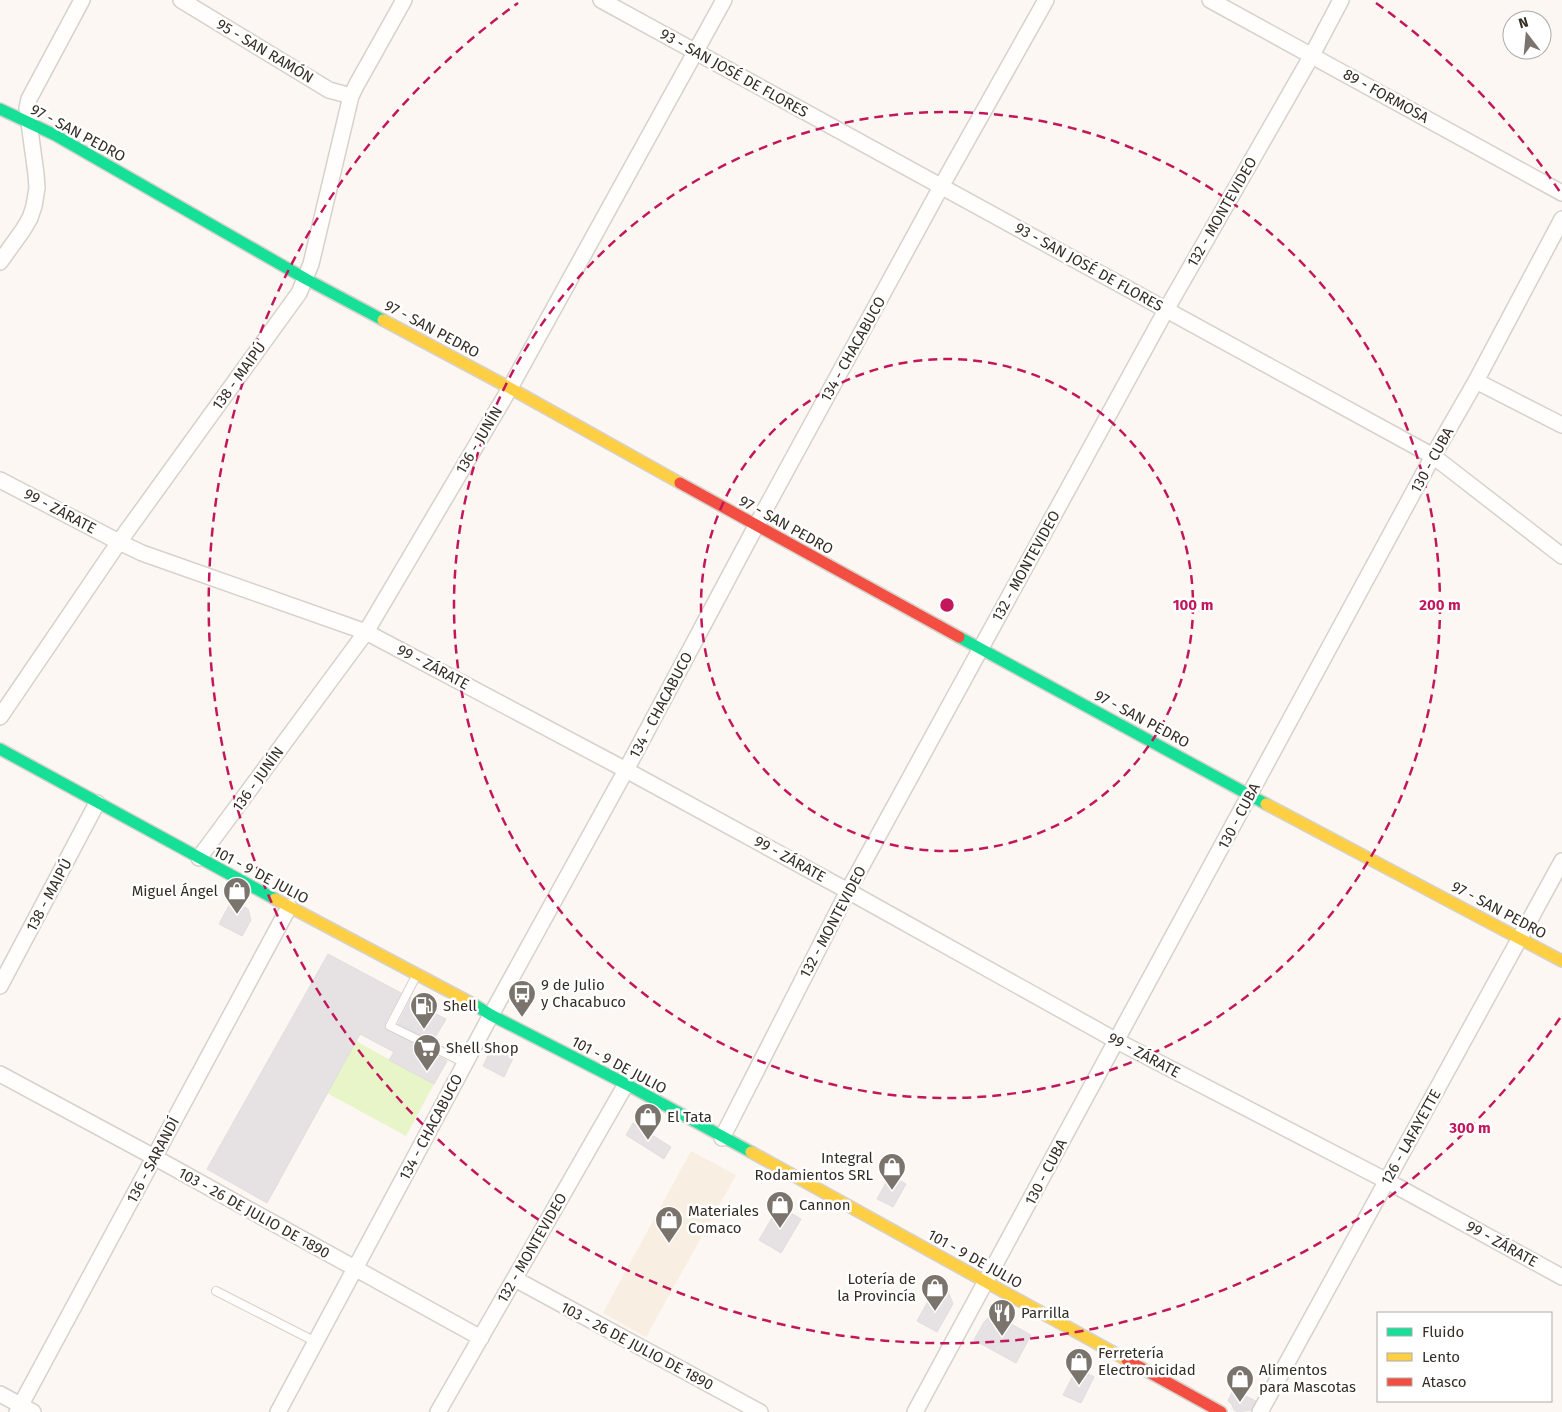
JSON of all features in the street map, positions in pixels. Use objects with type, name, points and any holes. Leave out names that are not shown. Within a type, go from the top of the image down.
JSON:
[{"type":"street","points":[[0,262],[23,230],[34,206],[37,188],[28,123],[27,108],[29,99],[82,0]]},
{"type":"street","name":"95 - SAN RAMÓN","points":[[181,0],[329,90],[352,96]]},
{"type":"street","name":"138 - MAIPÚ","points":[[0,717],[119,542],[292,303],[306,279],[352,96],[404,0]]},
{"type":"street","name":"93 - SAN JOSÉ DE FLORES","points":[[601,0],[1433,456],[1562,556]]},
{"type":"street","name":"136 - JUNÍN","points":[[199,858],[366,632],[510,388],[724,0]]},
{"type":"street","name":"134 - CHACABUCO","points":[[278,1412],[756,526],[1046,0]]},
{"type":"street","name":"89 - FORMOSA","points":[[1210,0],[1562,193]]},
{"type":"street","name":"132 - MONTEVIDEO","points":[[722,1138],[848,891],[1166,310],[1312,55],[1341,0]]},
{"type":"street","name":"97 - SAN PEDRO","points":[[0,109],[55,135],[306,279],[510,388],[981,649],[1562,961]]},
{"type":"street","name":"130 - CUBA","points":[[915,1412],[1433,456],[1476,381],[1562,219]]},
{"type":"street","points":[[1476,381],[1562,425]]},
{"type":"street","name":"99 - ZÁRATE","points":[[0,480],[142,553],[366,632],[626,770],[1117,1041],[1387,1181],[1562,1277]]},
{"type":"street","name":"101 - 9 DE JULIO","points":[[0,748],[97,804],[468,1000],[491,1015],[626,1084],[1221,1412]]},
{"type":"street","name":"138 - MAIPÚ","points":[[0,986],[97,804]]},
{"type":"street","name":"126 - LAFAYETTE","points":[[1260,1412],[1562,861]]},
{"type":"street","name":"136 - SARANDÍ","points":[[24,1410],[154,1158],[289,907]]},
{"type":"street","name":"103 - 26 DE JULIO DE 1890","points":[[0,1074],[481,1338]]},
{"type":"street","name":"132 - MONTEVIDEO","points":[[438,1412],[626,1084]]},
{"type":"street","name":"103 - 26 DE JULIO DE 1890","points":[[515,1279],[760,1412]]},
{"type":"street","points":[[0,1394],[24,1410]]},
{"type":"lane","points":[[417,974],[390,1026],[465,1064]]},
{"type":"lane","points":[[216,1290],[316,1342]]},
{"type":"shaded area","name":"Materiales Comaco","points":[[691,1151],[736,1175],[646,1337],[603,1313]]},
{"type":"green space","points":[[356,1041],[434,1084],[406,1136],[327,1093]]},
{"type":"building","name":"Miguel Ángel","points":[[232,900],[248,909],[251,920],[242,936],[219,924]]},
{"type":"building","points":[[328,954],[401,993],[385,1023],[386,1029],[447,1061],[434,1084],[389,1060],[394,1052],[360,1034],[267,1203],[207,1169]]},
{"type":"building","points":[[411,998],[414,1000],[413,1002],[446,1019],[433,1041],[398,1024]]},
{"type":"building","points":[[493,1045],[514,1056],[504,1077],[483,1066]]},
{"type":"building","name":"El Tata","points":[[633,1123],[671,1147],[664,1159],[626,1135]]},
{"type":"building","name":"Integral Rodamientos SRL","points":[[890,1175],[906,1184],[893,1207],[877,1199]]},
{"type":"building","name":"Cannon","points":[[779,1206],[801,1219],[781,1253],[759,1240]]},
{"type":"building","name":"Lotería de la Provincía","points":[[937,1285],[948,1291],[953,1304],[937,1332],[917,1321]]},
{"type":"building","name":"Parrilla","points":[[993,1314],[1031,1335],[1016,1363],[974,1340],[984,1322]]},
{"type":"building","name":"Ferretería Electronicidad","points":[[1077,1368],[1094,1377],[1081,1403],[1063,1395]]},
{"type":"building","name":"Alimentos para Mascotas","points":[[1233,1390],[1256,1401],[1251,1410],[1238,1412],[1234,1410],[1228,1401]]},
{"type":"traffic: fast","points":[[0,109],[55,135],[306,279],[383,320]]},
{"type":"traffic: fast","points":[[959,637],[1266,804]]},
{"type":"traffic: fast","points":[[0,749],[275,899]]},
{"type":"traffic: fast","points":[[473,1004],[751,1152]]},
{"type":"traffic: slow","points":[[383,320],[680,483]]},
{"type":"traffic: slow","points":[[1266,804],[1562,961]]},
{"type":"traffic: slow","points":[[275,899],[473,1004]]},
{"type":"traffic: slow","points":[[751,1152],[1127,1360]]},
{"type":"traffic: jam","points":[[680,483],[959,637]]},
{"type":"traffic: jam","points":[[1127,1360],[1221,1412]]},
{"type":"place","name":"Miguel Ángel","points":[[237,915]]},
{"type":"place","name":"9 de Julio y Chacabuco","points":[[522,1018]]},
{"type":"place","name":"Shell","points":[[424,1030]]},
{"type":"place","name":"Shell Shop","points":[[427,1072]]},
{"type":"place","name":"El Tata","points":[[648,1141]]},
{"type":"place","name":"Integral Rodamientos SRL","points":[[892,1191]]},
{"type":"place","name":"Cannon","points":[[780,1229]]},
{"type":"place","name":"Materiales Comaco","points":[[669,1244]]},
{"type":"place","name":"Lotería de la Provincía","points":[[935,1312]]},
{"type":"place","name":"Parrilla","points":[[1002,1337]]},
{"type":"place","name":"Ferretería Electronicidad","points":[[1079,1386]]},
{"type":"place","name":"Alimentos para Mascotas","points":[[1240,1403]]}]
